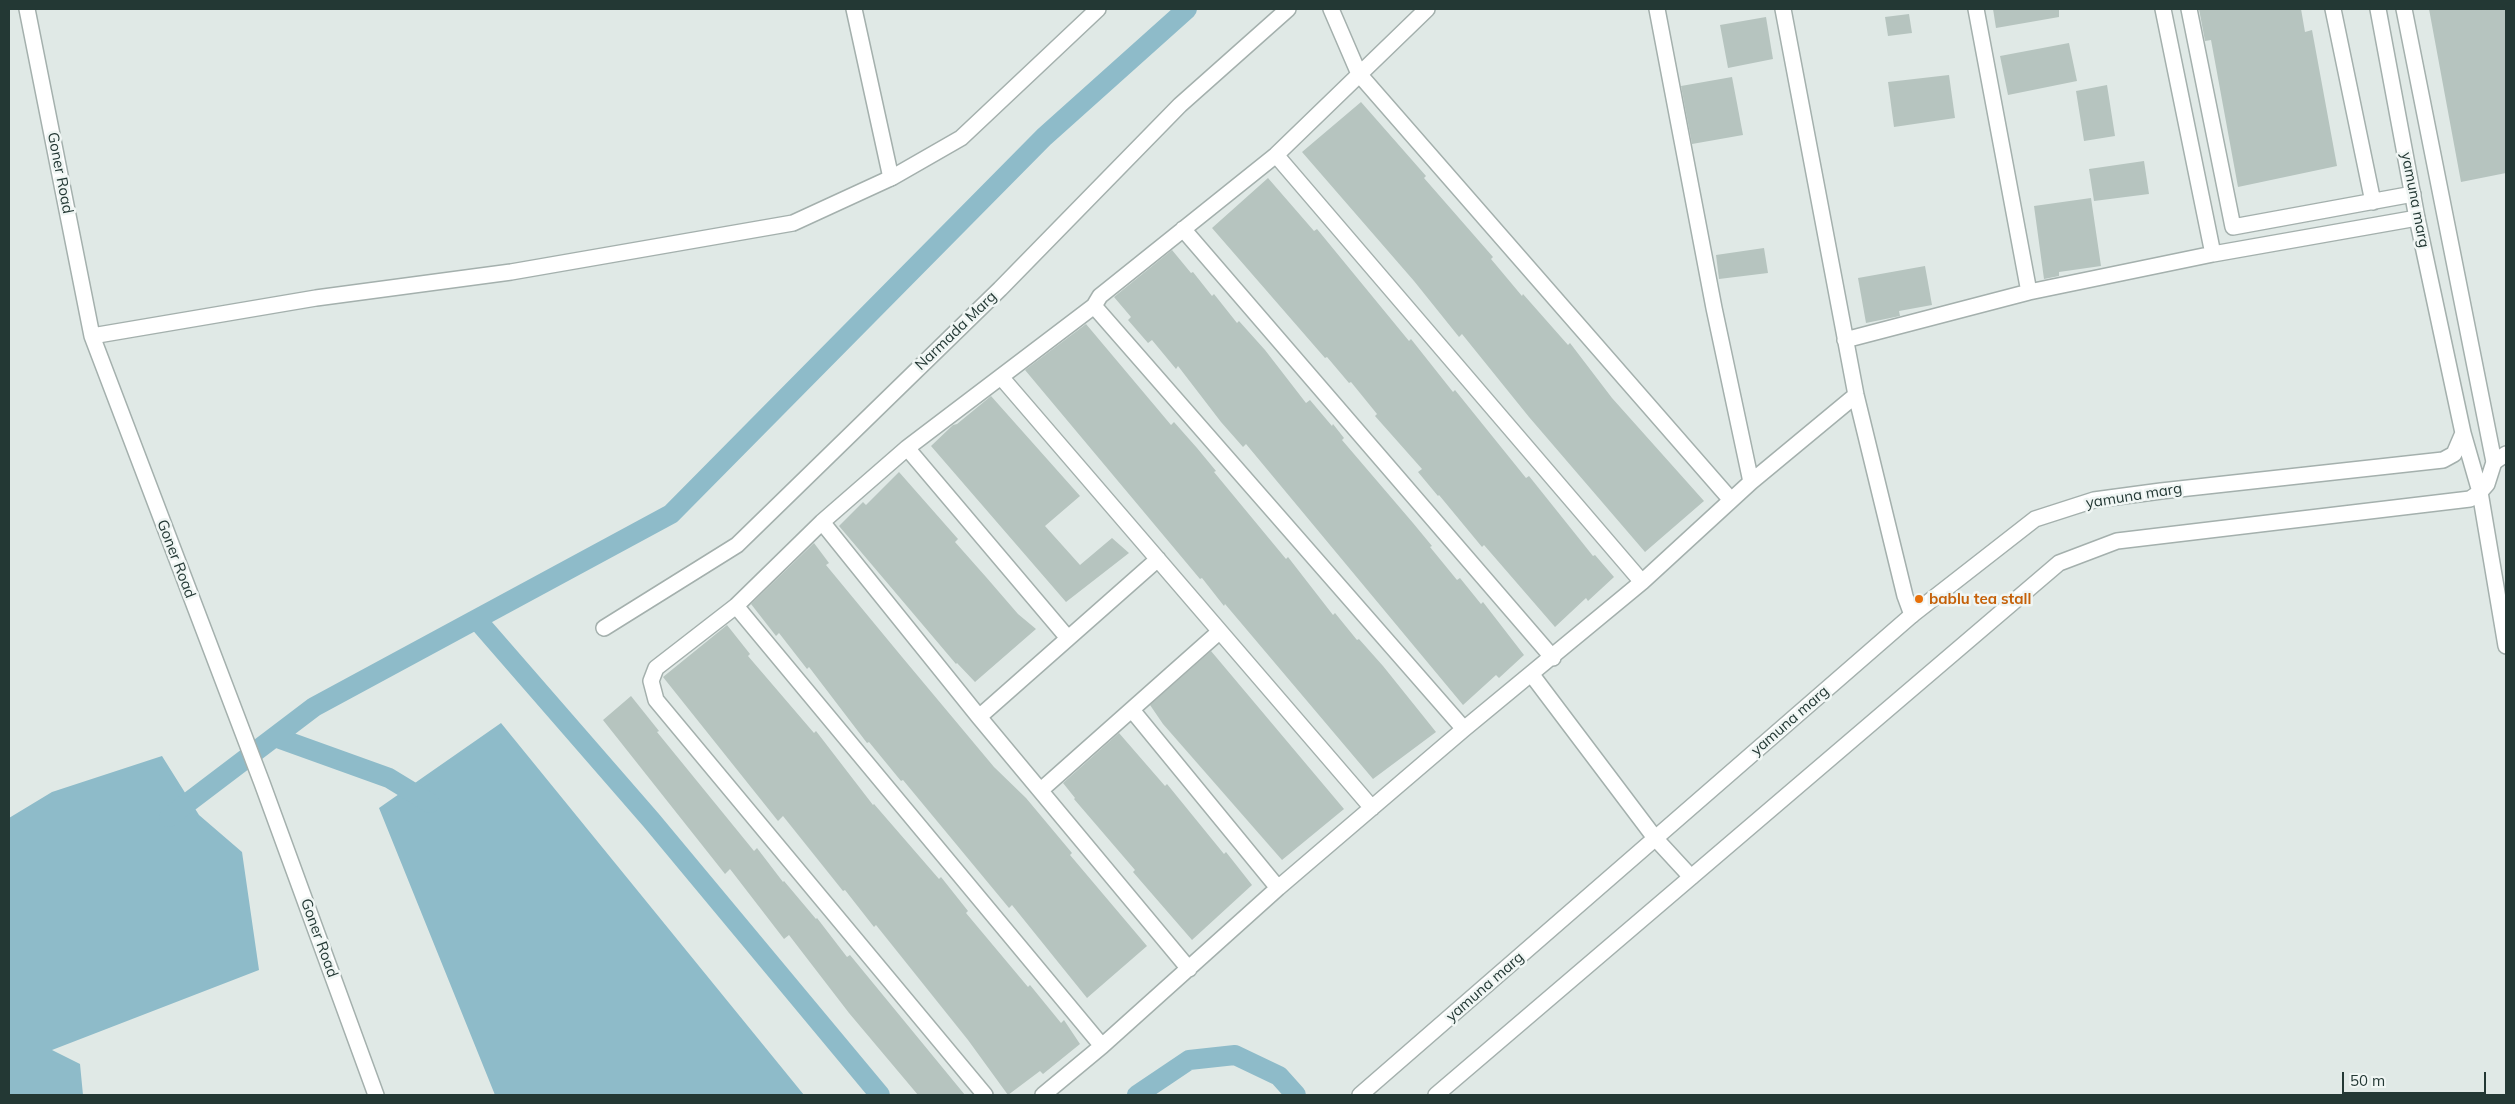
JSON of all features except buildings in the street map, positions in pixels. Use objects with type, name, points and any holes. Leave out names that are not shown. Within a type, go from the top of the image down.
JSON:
[{"type":"street","name":"Goner Road","points":[[27,9],[92,336],[262,783],[376,1095]]},
{"type":"street","points":[[854,9],[891,178]]},
{"type":"street","points":[[92,336],[316,298],[511,272],[793,222],[891,178],[960,138],[1098,9]]},
{"type":"street","name":"Narmada Marg","points":[[604,628],[737,545],[1000,289],[1180,105],[1288,9]]},
{"type":"street","points":[[1331,9],[1360,74],[1731,500]]},
{"type":"street","points":[[984,1095],[656,700],[651,681],[656,668],[736,606],[822,522],[907,448],[1094,306],[1100,296],[1276,155],[1427,9]]},
{"type":"street","points":[[1657,9],[1714,308],[1751,482]]},
{"type":"street","points":[[1783,9],[1856,395],[1905,596],[1912,615]]},
{"type":"street","points":[[1976,9],[2029,292]]},
{"type":"street","points":[[2163,9],[2213,254]]},
{"type":"street","points":[[2189,9],[2233,228],[2413,194]]},
{"type":"street","points":[[2333,9],[2373,202]]},
{"type":"street","name":"yamuna marg","points":[[1360,1095],[1912,615],[2035,519],[2094,500],[2442,460],[2454,454],[2464,433],[2413,194],[2378,9]]},
{"type":"street","name":"yamuna marg","points":[[2404,9],[2500,458],[2487,484],[2480,492]]},
{"type":"street","points":[[1276,155],[1642,582]]},
{"type":"street","points":[[1845,340],[2029,292],[2213,254],[2418,218]]},
{"type":"street","points":[[1183,229],[1553,658]]},
{"type":"street","points":[[1094,306],[1464,729]]},
{"type":"street","points":[[1001,377],[1372,808]]},
{"type":"street","points":[[1042,1095],[1102,1046],[1278,888],[1464,729],[1553,658],[1642,582],[1751,482],[1856,395]]},
{"type":"street","points":[[2464,433],[2480,492],[2506,646]]},
{"type":"street","points":[[907,448],[1067,637]]},
{"type":"street","points":[[1436,1095],[2059,562],[2117,541],[2470,499],[2480,492]]},
{"type":"street","points":[[822,522],[979,718],[1189,969]]},
{"type":"street","points":[[979,718],[1067,637],[1158,559]]},
{"type":"street","points":[[736,606],[1102,1046]]},
{"type":"street","points":[[1041,790],[1219,632]]},
{"type":"street","points":[[1532,675],[1655,838],[1691,877]]},
{"type":"street","points":[[1132,710],[1278,888]]},
{"type":"water","points":[[501,723],[804,1095],[495,1095],[379,808]]},
{"type":"water","points":[[162,756],[199,815],[242,852],[259,970],[52,1050],[80,1064],[83,1095],[9,1095],[9,818],[52,792]]},
{"type":"waterway","points":[[169,817],[314,707],[671,514],[1044,137],[1187,9]]},
{"type":"waterway","points":[[477,620],[651,820],[880,1095]]},
{"type":"waterway","points":[[275,737],[389,778],[430,803]]},
{"type":"waterway","points":[[1137,1095],[1189,1060],[1235,1055],[1279,1076],[1296,1095]]},
{"type":"place","name":"bablu tea stall","points":[[1919,599]]}]
